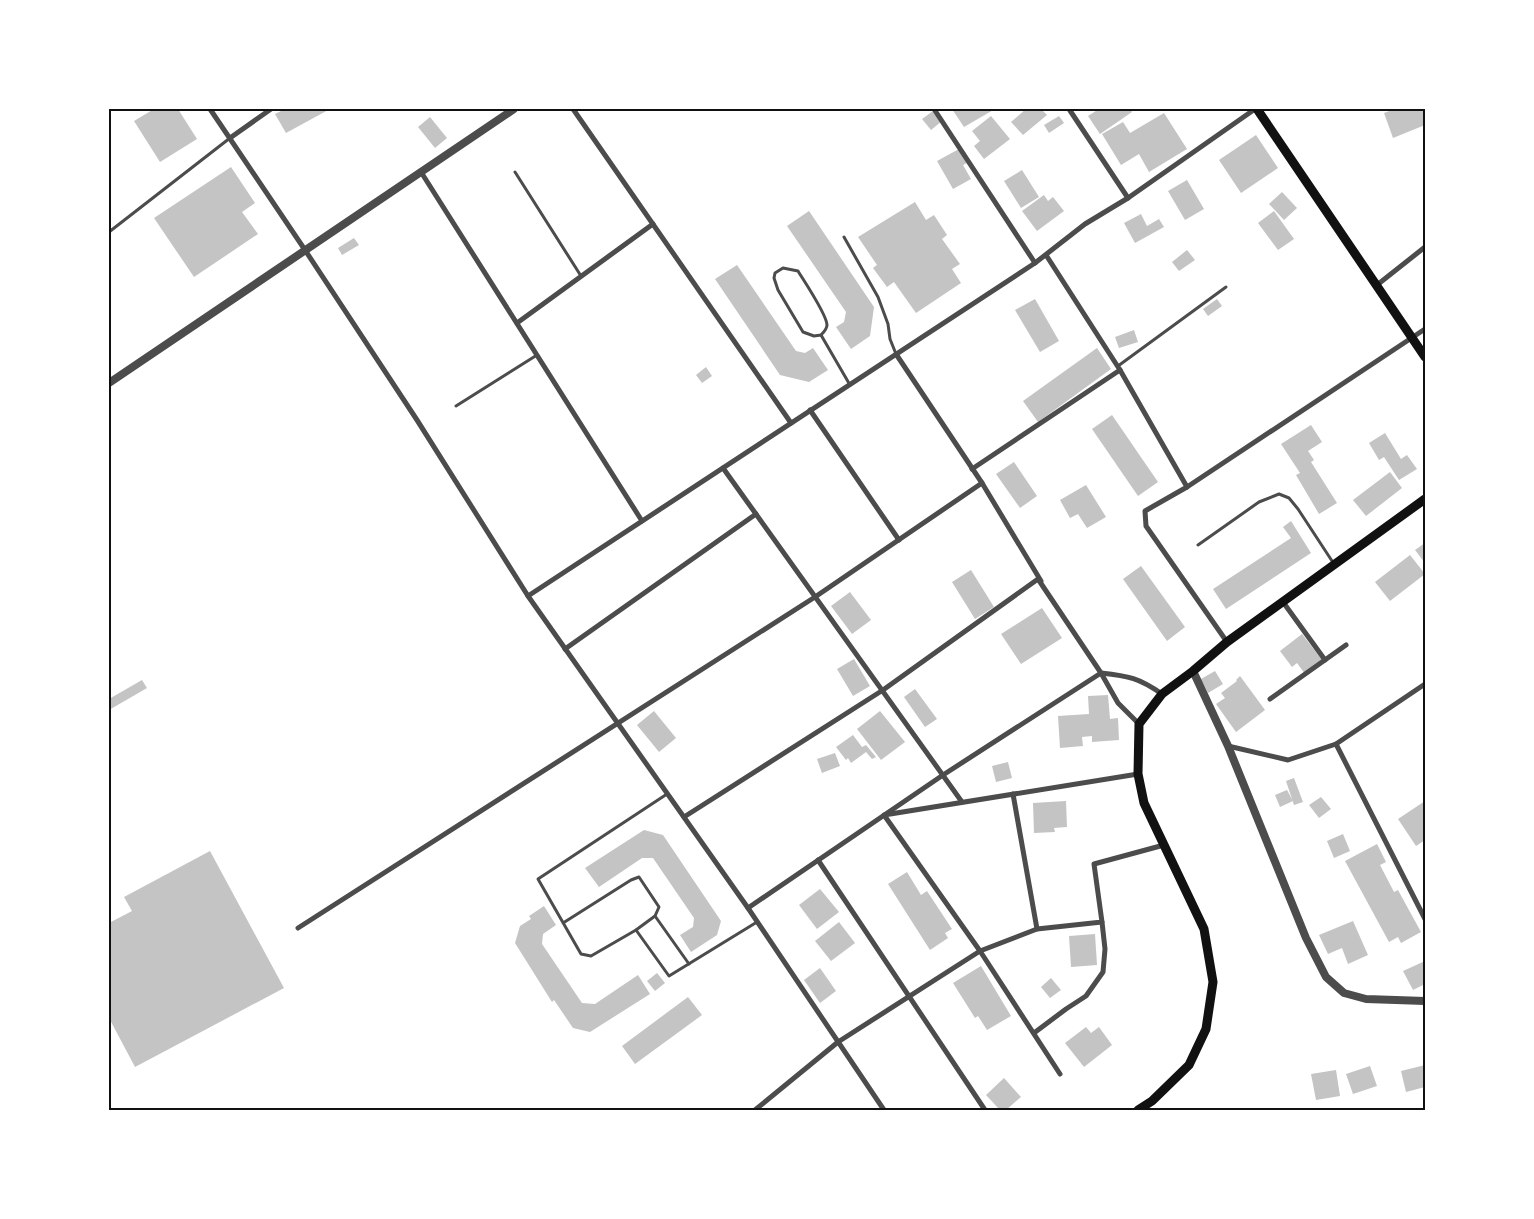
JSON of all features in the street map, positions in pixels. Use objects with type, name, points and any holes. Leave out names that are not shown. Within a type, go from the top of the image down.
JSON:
[{"type":"main road","points":[[1256,109],[1425,357]]},
{"type":"main road","points":[[1138,1110],[1152,1101],[1189,1065],[1206,1029],[1213,982],[1204,929],[1144,803],[1138,774],[1139,724],[1162,694],[1227,642],[1425,499]]},
{"type":"street","points":[[210,109],[417,420],[528,596],[748,908],[884,1110]]},
{"type":"street","points":[[230,138],[271,109]]},
{"type":"street","points":[[109,383],[514,109]]},
{"type":"street","points":[[573,109],[791,423]]},
{"type":"street","points":[[934,109],[1035,263]]},
{"type":"street","points":[[1068,109],[1128,198]]},
{"type":"street","points":[[528,596],[1035,263],[1085,224],[1128,198],[1256,109]]},
{"type":"street","points":[[420,172],[642,521]]},
{"type":"street","points":[[517,323],[653,224]]},
{"type":"street","points":[[1377,285],[1425,247]]},
{"type":"street","points":[[1046,255],[1119,368],[1187,488]]},
{"type":"street","points":[[1227,642],[1146,526],[1145,511],[1187,488],[1425,329]]},
{"type":"street","points":[[896,354],[982,483],[1045,588],[1118,702],[1139,724]]},
{"type":"street","points":[[972,469],[1119,368]]},
{"type":"street","points":[[810,410],[899,540]]},
{"type":"street","points":[[723,468],[962,802]]},
{"type":"street","points":[[298,928],[815,596],[982,483]]},
{"type":"street","points":[[565,648],[756,514]]},
{"type":"street","points":[[684,817],[883,690],[1038,579],[1045,588]]},
{"type":"street","points":[[1283,602],[1325,660]]},
{"type":"street","points":[[1270,699],[1346,645]]},
{"type":"street","points":[[1193,671],[1228,746],[1306,938],[1326,977],[1344,992],[1366,999],[1425,1001]]},
{"type":"street","points":[[748,908],[943,775],[1101,673],[1129,676],[1147,683],[1162,694]]},
{"type":"street","points":[[1228,746],[1288,760],[1336,744],[1425,684]]},
{"type":"street","points":[[1336,744],[1425,919]]},
{"type":"street","points":[[884,815],[1138,774]]},
{"type":"street","points":[[1013,794],[1037,929]]},
{"type":"street","points":[[884,815],[980,951],[1060,1074]]},
{"type":"street","points":[[1034,1033],[1066,1008],[1086,996],[1103,972],[1105,950],[1094,864],[1164,845]]},
{"type":"street","points":[[818,860],[985,1110]]},
{"type":"street","points":[[755,1110],[838,1042],[980,951],[1037,929],[1102,922]]},
{"type":"lane","points":[[109,232],[230,138]]},
{"type":"lane","points":[[515,172],[581,276]]},
{"type":"lane","points":[[844,237],[878,297],[896,354]]},
{"type":"lane","points":[[783,268],[798,270],[824,314],[827,324],[826,330],[821,335],[808,335],[803,332],[778,290],[774,278],[775,273],[783,268]]},
{"type":"lane","points":[[1119,368],[1226,288]]},
{"type":"lane","points":[[821,335],[850,385]]},
{"type":"lane","points":[[456,406],[538,355]]},
{"type":"lane","points":[[1198,545],[1259,502],[1279,494],[1289,498],[1298,508],[1334,564]]},
{"type":"lane","points":[[563,923],[631,880],[639,878],[659,907],[655,916],[636,930],[591,956],[581,954],[563,923],[538,879],[667,794]]},
{"type":"lane","points":[[655,916],[689,964]]},
{"type":"lane","points":[[636,930],[669,976],[757,922]]},
{"type":"building","points":[[154,109],[178,109],[197,139],[160,162],[134,121]]},
{"type":"building","points":[[285,109],[330,109],[286,133],[275,114]]},
{"type":"building","points":[[952,109],[995,109],[964,127]]},
{"type":"building","points":[[1026,109],[1041,109],[1047,115],[1023,135],[1011,122]]},
{"type":"building","points":[[1099,109],[1130,109],[1132,112],[1100,134],[1088,116]]},
{"type":"building","points":[[1395,109],[1425,109],[1425,125],[1393,138],[1384,113]]},
{"type":"building","points":[[933,111],[942,121],[931,130],[922,119]]},
{"type":"building","points":[[1164,113],[1187,149],[1149,172],[1139,154],[1121,165],[1102,134],[1123,122],[1130,133]]},
{"type":"building","points":[[991,116],[1010,139],[984,159],[974,146],[980,141],[972,131]]},
{"type":"building","points":[[1059,116],[1064,123],[1049,133],[1044,125]]},
{"type":"building","points":[[430,117],[447,138],[435,148],[418,127]]},
{"type":"building","points":[[1256,135],[1278,168],[1241,193],[1219,160]]},
{"type":"building","points":[[959,149],[967,163],[963,165],[971,179],[953,189],[937,161]]},
{"type":"building","points":[[231,167],[255,203],[242,212],[258,234],[194,277],[154,218]]},
{"type":"building","points":[[1022,170],[1039,197],[1021,208],[1004,181]]},
{"type":"building","points":[[1187,180],[1204,209],[1185,220],[1168,191]]},
{"type":"building","points":[[1282,192],[1297,208],[1284,220],[1269,204]]},
{"type":"building","points":[[1044,195],[1048,201],[1053,197],[1064,211],[1037,231],[1022,211]]},
{"type":"building","points":[[915,202],[926,220],[934,215],[947,235],[942,239],[960,264],[952,269],[961,283],[916,313],[894,282],[887,287],[873,268],[877,265],[858,237]]},
{"type":"building","points":[[809,211],[874,307],[870,336],[851,349],[836,327],[844,322],[846,312],[787,226]]},
{"type":"building","points":[[1274,211],[1294,239],[1278,250],[1258,223]]},
{"type":"building","points":[[1141,214],[1147,226],[1159,219],[1164,227],[1135,243],[1124,223]]},
{"type":"building","points":[[354,238],[359,245],[342,255],[338,248]]},
{"type":"building","points":[[1187,250],[1195,260],[1179,271],[1172,262]]},
{"type":"building","points":[[737,265],[796,351],[805,353],[813,348],[828,370],[809,382],[780,375],[715,279]]},
{"type":"building","points":[[1035,299],[1059,341],[1040,352],[1015,310]]},
{"type":"building","points":[[1217,299],[1222,306],[1208,316],[1203,309]]},
{"type":"building","points":[[1134,330],[1138,342],[1119,348],[1115,337]]},
{"type":"building","points":[[1097,348],[1111,369],[1038,422],[1023,401]]},
{"type":"building","points":[[706,367],[712,376],[702,383],[696,375]]},
{"type":"building","points":[[1112,415],[1158,482],[1138,496],[1092,429]]},
{"type":"building","points":[[1311,425],[1322,442],[1308,451],[1314,460],[1311,462],[1337,503],[1319,514],[1296,475],[1300,473],[1281,444]]},
{"type":"building","points":[[1385,433],[1401,459],[1407,455],[1417,469],[1399,480],[1384,457],[1379,460],[1369,443]]},
{"type":"building","points":[[1014,462],[1037,496],[1020,508],[996,474]]},
{"type":"building","points":[[1390,472],[1402,488],[1366,516],[1353,500]]},
{"type":"building","points":[[1086,485],[1106,517],[1087,528],[1078,514],[1070,518],[1060,500]]},
{"type":"building","points":[[1291,521],[1311,553],[1226,609],[1213,589],[1291,538],[1283,527]]},
{"type":"building","points":[[1425,543],[1425,563],[1415,550]]},
{"type":"building","points":[[1410,555],[1425,574],[1390,601],[1375,582]]},
{"type":"building","points":[[1141,566],[1185,627],[1167,641],[1123,579]]},
{"type":"building","points":[[971,570],[994,607],[975,619],[952,582]]},
{"type":"building","points":[[850,592],[871,620],[852,634],[831,606]]},
{"type":"building","points":[[1042,608],[1062,638],[1021,664],[1001,634]]},
{"type":"building","points":[[1302,634],[1322,660],[1305,674],[1297,663],[1292,667],[1280,651]]},
{"type":"building","points":[[854,659],[870,686],[853,696],[837,669]]},
{"type":"building","points":[[1215,671],[1223,684],[1208,693],[1201,679]]},
{"type":"building","points":[[1240,676],[1265,710],[1236,732],[1216,704],[1225,698],[1221,693],[1237,681]]},
{"type":"building","points":[[142,680],[147,688],[109,710],[109,699]]},
{"type":"building","points":[[915,689],[937,719],[925,727],[904,697]]},
{"type":"building","points":[[1108,695],[1110,719],[1118,718],[1119,740],[1092,742],[1092,736],[1082,737],[1083,746],[1060,748],[1058,716],[1089,714],[1088,696]]},
{"type":"building","points":[[654,711],[676,738],[659,752],[637,725]]},
{"type":"building","points":[[880,711],[905,742],[881,760],[857,729]]},
{"type":"building","points":[[853,735],[862,747],[866,745],[876,757],[872,759],[866,752],[851,763],[848,758],[846,760],[836,747]]},
{"type":"building","points":[[835,753],[840,766],[822,773],[817,759]]},
{"type":"building","points":[[1008,762],[1012,778],[996,782],[992,766]]},
{"type":"building","points":[[1294,778],[1303,802],[1294,805],[1286,781]]},
{"type":"building","points":[[1287,790],[1293,801],[1280,807],[1275,795]]},
{"type":"building","points":[[1321,797],[1331,809],[1319,818],[1309,805]]},
{"type":"building","points":[[1066,801],[1067,827],[1054,828],[1055,832],[1034,833],[1033,803]]},
{"type":"building","points":[[1425,801],[1425,840],[1416,846],[1398,819]]},
{"type":"building","points":[[644,830],[663,835],[721,921],[717,935],[691,952],[680,935],[693,927],[694,918],[653,858],[642,858],[599,887],[585,868]]},
{"type":"building","points":[[1343,834],[1350,851],[1334,858],[1327,841]]},
{"type":"building","points":[[1377,844],[1386,862],[1380,865],[1394,892],[1398,890],[1421,932],[1401,943],[1398,937],[1389,942],[1345,861]]},
{"type":"building","points":[[210,851],[284,988],[135,1067],[109,1018],[109,923],[132,911],[124,897]]},
{"type":"building","points":[[907,872],[921,895],[927,891],[952,929],[945,933],[948,938],[930,950],[888,884]]},
{"type":"building","points":[[820,889],[839,912],[817,929],[799,905]]},
{"type":"building","points":[[544,906],[556,925],[543,934],[542,944],[582,1003],[595,1004],[638,975],[650,994],[590,1032],[573,1028],[554,1000],[552,1002],[515,943],[520,926],[531,919],[529,916]]},
{"type":"building","points":[[1353,921],[1368,955],[1348,964],[1342,948],[1328,954],[1319,935]]},
{"type":"building","points":[[839,922],[855,943],[831,961],[815,941]]},
{"type":"building","points":[[1095,934],[1097,965],[1071,967],[1069,936]]},
{"type":"building","points":[[1425,961],[1425,984],[1413,990],[1403,971]]},
{"type":"building","points":[[981,966],[1011,1016],[987,1030],[978,1016],[975,1018],[953,983]]},
{"type":"building","points":[[820,968],[836,991],[820,1003],[804,980]]},
{"type":"building","points":[[657,973],[665,983],[655,991],[647,981]]},
{"type":"building","points":[[1051,978],[1061,990],[1050,998],[1041,987]]},
{"type":"building","points":[[688,997],[702,1015],[635,1064],[622,1046]]},
{"type":"building","points":[[1086,1027],[1091,1033],[1099,1027],[1112,1045],[1084,1067],[1065,1043]]},
{"type":"building","points":[[1425,1065],[1425,1087],[1406,1092],[1401,1071]]},
{"type":"building","points":[[1370,1066],[1377,1086],[1353,1094],[1346,1074]]},
{"type":"building","points":[[1336,1070],[1340,1096],[1316,1100],[1311,1074]]},
{"type":"building","points":[[1004,1078],[1021,1097],[1006,1110],[1000,1110],[986,1095]]}]
